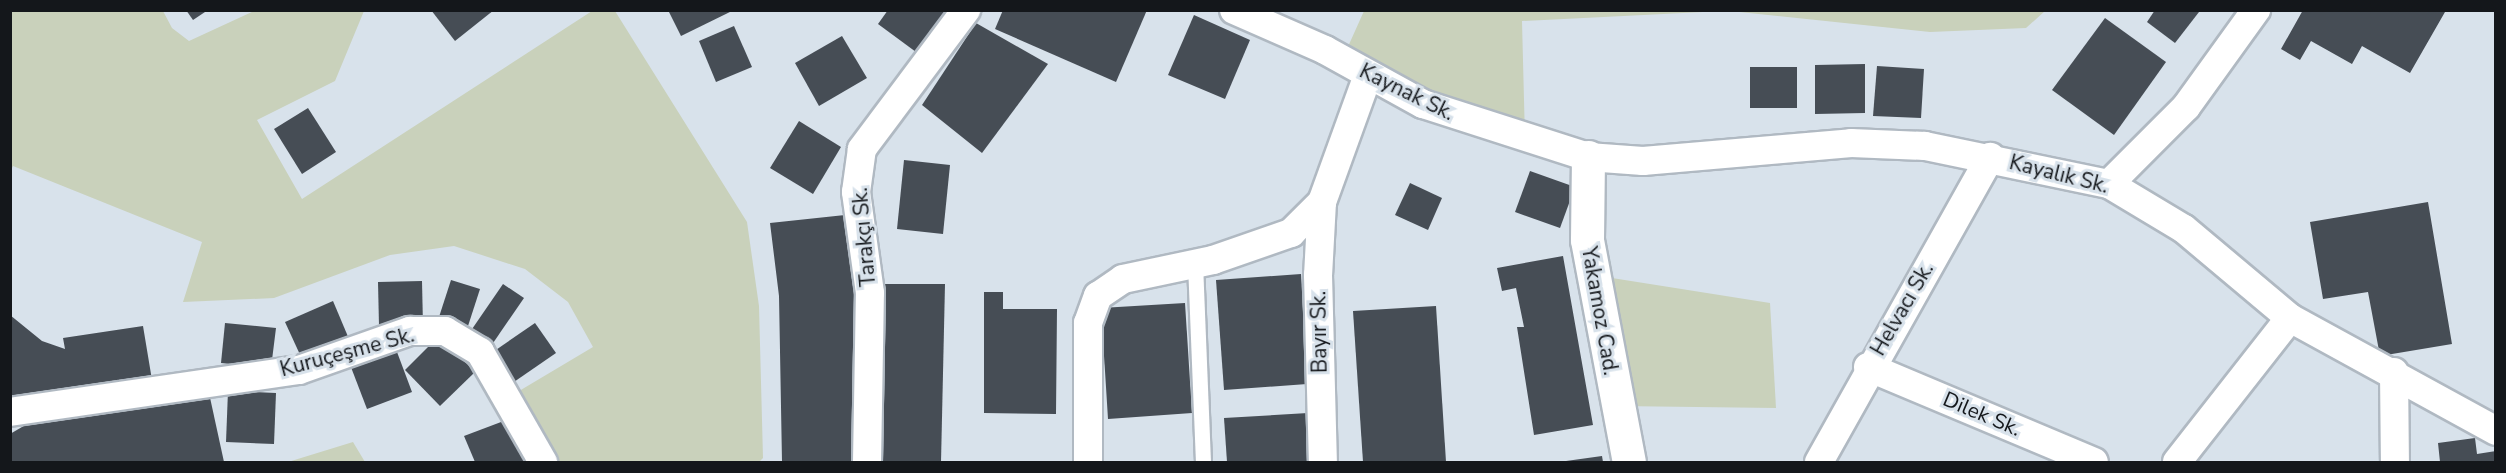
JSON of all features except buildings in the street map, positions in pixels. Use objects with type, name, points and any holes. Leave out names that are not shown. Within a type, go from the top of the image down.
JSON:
[{"type":"street","name":"Tarakçı Sk.","points":[[867,462],[870,293],[856,192],[862,149],[966,10]]},
{"type":"street","name":"Kaynak Sk.","points":[[1234,10],[1423,104],[1588,157]]},
{"type":"street","points":[[2109,184],[2186,107],[2256,10]]},
{"type":"street","points":[[1088,462],[1088,322],[1098,296],[1123,279],[1195,264],[1291,233],[1322,202],[1368,75]]},
{"type":"street","name":"Kayalık Sk.","points":[[1588,157],[1643,161],[1851,143],[1925,146],[1990,157],[2109,184],[2184,229],[2290,318],[2394,372],[2496,431]]},
{"type":"street","name":"Yakamoz Cad.","points":[[1588,157],[1587,240],[1629,462]]},
{"type":"street","name":"Helvacı Sk.","points":[[1819,462],[1868,367],[1990,157]]},
{"type":"street","name":"Bayır Sk.","points":[[1322,202],[1318,275],[1323,462]]},
{"type":"street","points":[[2177,462],[2290,318]]},
{"type":"street","name":"Kuruçeşme Sk.","points":[[10,412],[299,370],[410,331],[445,331],[480,352],[543,462]]},
{"type":"street","name":"Dilek Sk.","points":[[1868,367],[2094,462]]},
{"type":"street","points":[[2394,372],[2395,462]]},
{"type":"lane","points":[[1195,264],[1203,462]]},
{"type":"green space","points":[[11,11],[163,11],[172,28],[189,41],[254,11],[364,11],[335,81],[257,120],[302,199],[592,11],[615,11],[747,222],[759,306],[763,458],[759,462],[543,462],[509,397],[593,347],[568,302],[525,269],[454,246],[390,255],[274,298],[183,302],[202,242],[13,166],[11,170]]},
{"type":"green space","points":[[1364,11],[1723,11],[1522,21],[1525,139],[1342,60]]},
{"type":"green space","points":[[1730,11],[2045,11],[2026,28],[1930,32]]},
{"type":"green space","points":[[1593,275],[1770,303],[1776,408],[1617,406]]},
{"type":"green space","points":[[353,442],[365,462],[288,462]]}]
